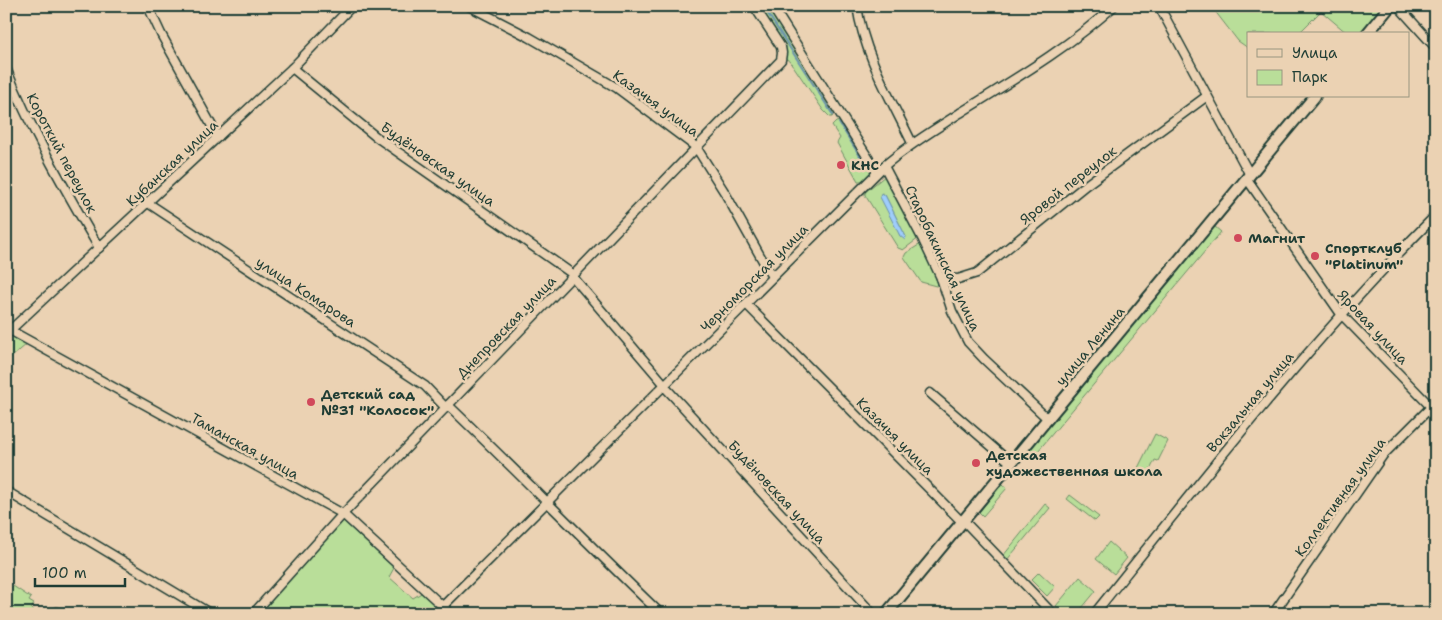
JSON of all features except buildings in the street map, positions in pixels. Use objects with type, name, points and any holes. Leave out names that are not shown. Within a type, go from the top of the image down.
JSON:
[{"type":"main road","points":[[1369,32],[1390,6]]},
{"type":"main road","name":"улица Ленина","points":[[886,614],[1313,98]]},
{"type":"street","points":[[148,6],[161,34],[218,137]]},
{"type":"street","name":"Кубанская улица","points":[[8,331],[292,68],[352,6]]},
{"type":"street","name":"Казачья улица","points":[[469,6],[529,37],[617,88],[696,147],[725,193],[772,277]]},
{"type":"street","name":"Днепровская улица","points":[[253,614],[343,514],[781,60],[782,53],[780,47],[754,6]]},
{"type":"street","points":[[772,6],[878,172]]},
{"type":"street","points":[[857,6],[867,50],[912,144]]},
{"type":"street","name":"Черноморская улица","points":[[443,606],[884,166],[912,144],[1056,52],[1088,29],[1114,6]]},
{"type":"street","name":"Яровая улица","points":[[1159,6],[1248,177],[1341,314],[1434,407]]},
{"type":"street","points":[[1398,6],[1436,48]]},
{"type":"street","name":"Короткий переулок","points":[[6,68],[20,102],[56,175],[99,248]]},
{"type":"street","name":"Будёновская улица","points":[[292,68],[375,136],[573,276],[665,386],[872,614]]},
{"type":"street","name":"Яровой переулок","points":[[941,278],[958,279],[977,273],[1086,185],[1207,96]]},
{"type":"street","name":"Старобакинская улица","points":[[884,166],[923,240],[941,278],[952,311],[968,342],[1048,419]]},
{"type":"street","name":"улица Комарова","points":[[148,203],[425,386],[548,501],[661,614]]},
{"type":"street","name":"Вокзальная улица","points":[[1094,614],[1249,422],[1341,314],[1436,215]]},
{"type":"street","name":"Казачья улица","points":[[746,304],[1053,614]]},
{"type":"street","name":"Таманская улица","points":[[8,331],[343,514],[451,614]]},
{"type":"street","points":[[930,393],[1011,463]]},
{"type":"street","name":"Коллективная улица","points":[[1273,614],[1383,455],[1434,407]]},
{"type":"street","points":[[6,491],[211,614]]},
{"type":"street","points":[[54,614],[59,612],[63,614]]},
{"type":"green space","points":[[756,6],[769,6],[836,112],[832,117],[823,110],[790,61],[784,58]]},
{"type":"green space","points":[[1211,6],[1384,6],[1363,32],[1346,32],[1321,11],[1300,32],[1247,32],[1247,47],[1238,41]]},
{"type":"green space","points":[[840,121],[874,171],[863,181],[858,181],[837,143],[840,138],[832,126]]},
{"type":"green space","points":[[885,176],[919,238],[903,250],[898,248],[865,195],[865,192]],"holes":[[[882,193],[885,195],[906,237],[900,236]]]},
{"type":"green space","points":[[1214,226],[1221,232],[1033,457],[1028,450]]},
{"type":"green space","points":[[922,245],[937,278],[938,285],[936,286],[921,282],[904,257],[906,253]]},
{"type":"green space","points":[[12,335],[27,344],[6,362],[6,340]]},
{"type":"green space","points":[[1155,434],[1168,441],[1158,461],[1155,460],[1146,478],[1136,472]]},
{"type":"green space","points":[[1002,484],[1007,488],[983,516],[979,512]]},
{"type":"green space","points":[[1070,495],[1099,517],[1095,521],[1067,499]]},
{"type":"green space","points":[[1045,504],[1050,508],[1007,560],[1003,556]]},
{"type":"green space","points":[[341,519],[394,568],[389,577],[413,598],[423,592],[445,614],[255,614]]},
{"type":"green space","points":[[1109,542],[1127,558],[1114,574],[1096,559]]},
{"type":"green space","points":[[1039,572],[1055,587],[1047,596],[1031,580]]},
{"type":"green space","points":[[1080,577],[1096,591],[1077,614],[1066,614],[1056,606]]},
{"type":"green space","points":[[13,586],[31,598],[29,601],[34,604],[31,609],[34,611],[33,613],[11,614],[6,611],[6,594]]},
{"type":"water","points":[[881,193],[885,195],[906,237],[905,240],[900,236],[880,197]]},
{"type":"waterway","points":[[763,6],[833,115]]},
{"type":"waterway","points":[[839,123],[867,167]]},
{"type":"place","name":"КНС","points":[[841,165]]},
{"type":"place","name":"Магнит","points":[[1238,238]]},
{"type":"place","name":"Спортклуб \"Platinum\"","points":[[1315,256]]},
{"type":"place","name":"Детский сад №31 \"Колосок\"","points":[[311,402]]},
{"type":"place","name":"Детская художественная школа","points":[[976,463]]}]
